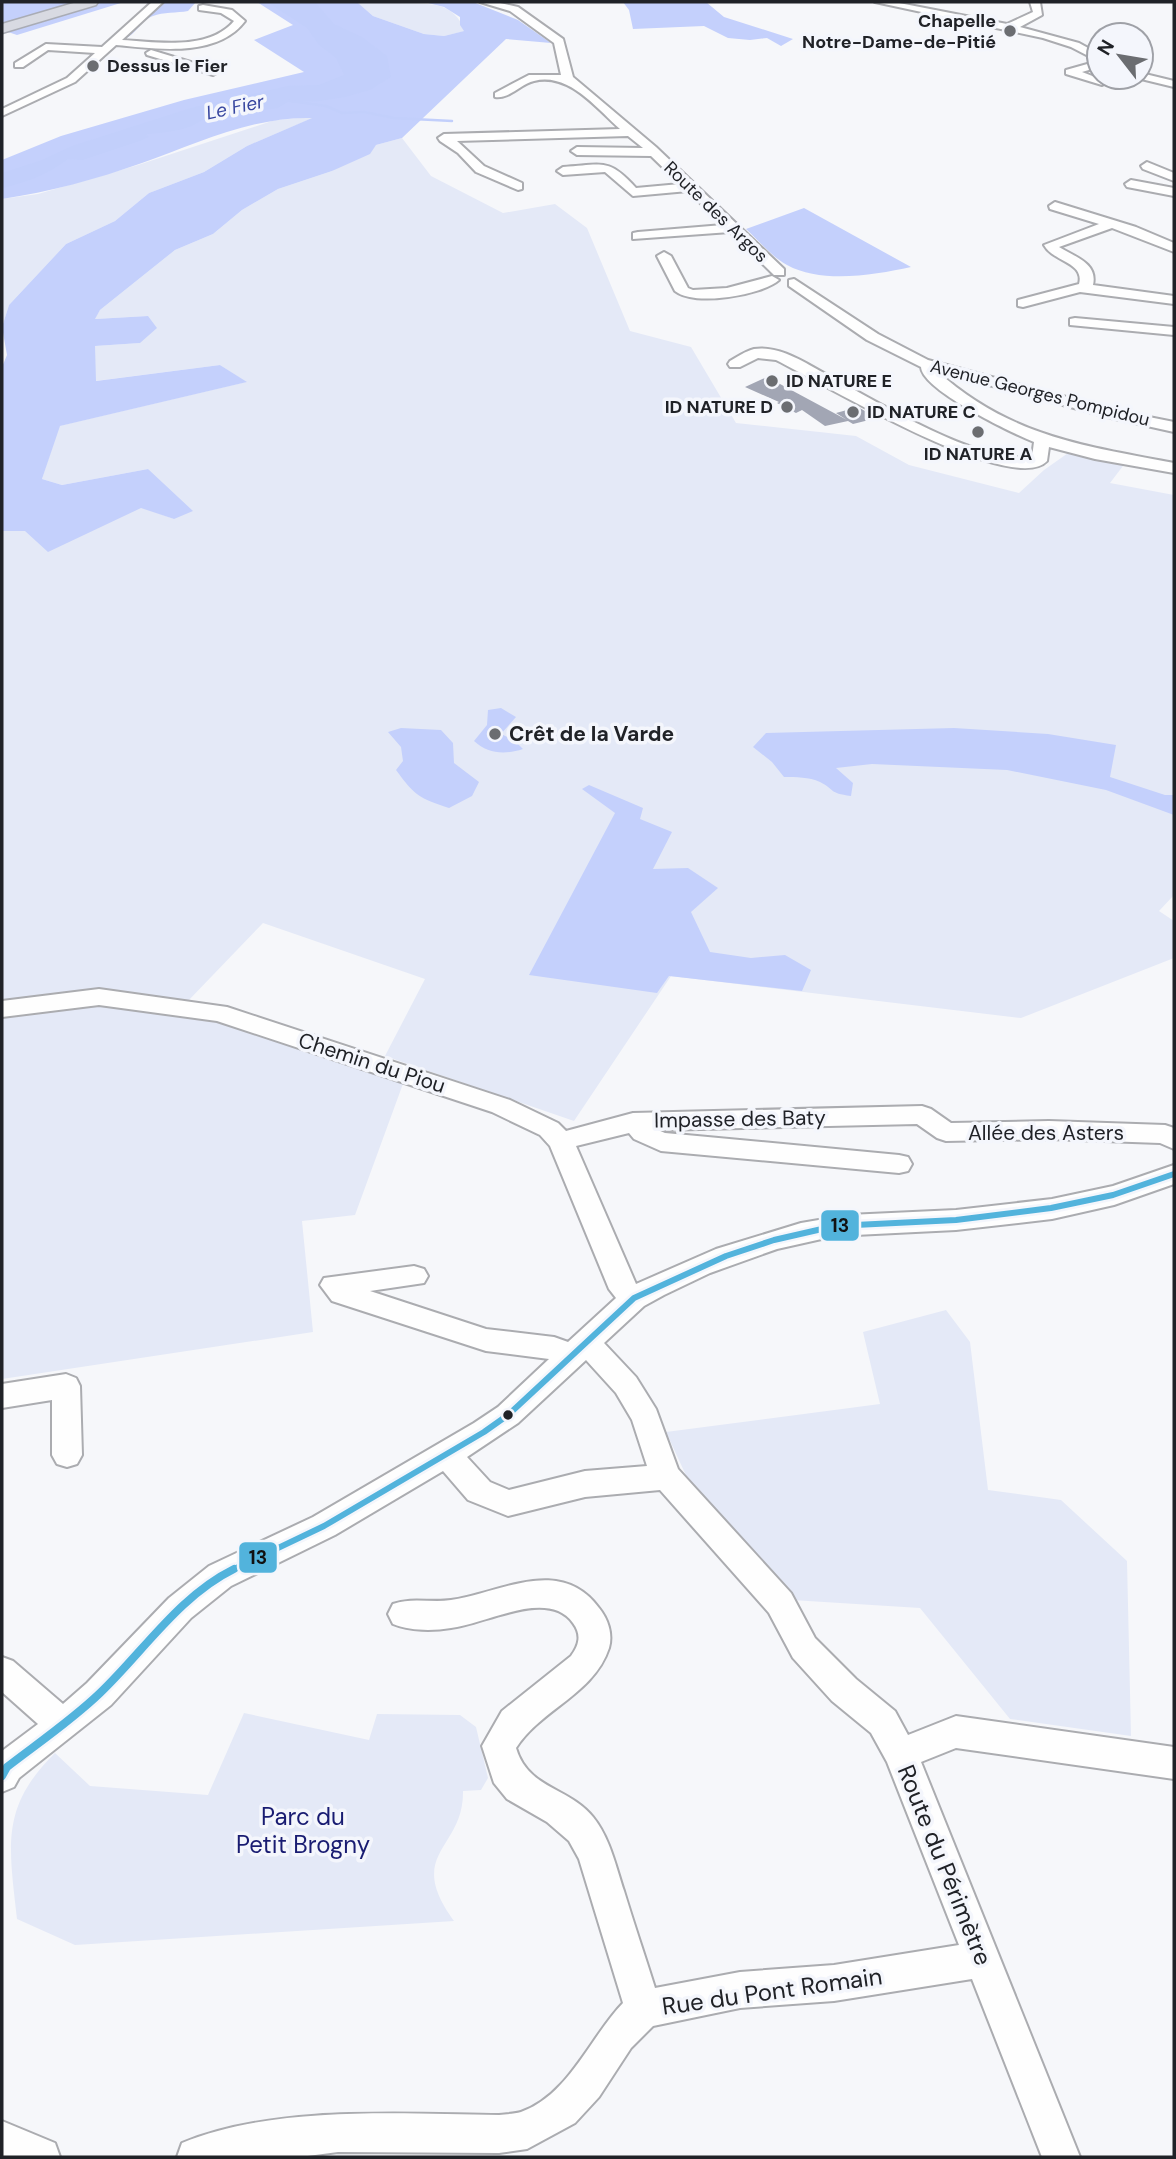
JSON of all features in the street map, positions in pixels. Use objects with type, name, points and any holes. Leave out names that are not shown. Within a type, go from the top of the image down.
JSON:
[{"type":"highway","points":[[2,29],[90,2]]},
{"type":"street","points":[[2,113],[71,80],[158,2]]},
{"type":"street","points":[[484,2],[506,6],[542,27],[559,41],[562,47],[562,67],[569,79]]},
{"type":"street","points":[[880,2],[1013,26],[1085,50]]},
{"type":"street","points":[[1013,26],[1038,13],[1035,2]]},
{"type":"street","points":[[19,65],[46,47],[180,45],[220,38],[236,29],[240,21],[225,11],[203,8]]},
{"type":"street","points":[[109,46],[213,72]]},
{"type":"street","points":[[1085,68],[1070,72],[1085,77]]},
{"type":"street","points":[[499,94],[533,77],[569,79]]},
{"type":"street","name":"Route des Argos","points":[[569,79],[633,133],[734,228],[775,276]]},
{"type":"street","points":[[1155,79],[1174,84]]},
{"type":"street","points":[[518,186],[480,169],[462,150],[444,138],[633,133]]},
{"type":"street","points":[[550,137],[633,133]]},
{"type":"street","name":"Route des Argos","points":[[558,151],[654,152]]},
{"type":"street","points":[[1147,166],[1174,177]]},
{"type":"street","points":[[564,171],[606,168],[614,171],[633,192],[691,187]]},
{"type":"street","points":[[1131,184],[1174,192]]},
{"type":"street","points":[[1055,205],[1174,248]]},
{"type":"street","points":[[1085,288],[1088,276],[1086,268],[1053,249],[1051,245],[1111,225]]},
{"type":"street","points":[[638,236],[734,228]]},
{"type":"street","points":[[664,256],[682,290],[686,292],[716,294],[775,276]]},
{"type":"street","name":"Avenue Georges Pompidou","points":[[775,276],[794,283],[829,309],[906,356],[929,366],[1105,412],[1174,427]]},
{"type":"street","points":[[1023,303],[1085,288],[1174,300]]},
{"type":"street","points":[[1075,322],[1174,331]]},
{"type":"street","points":[[735,364],[756,353],[779,356],[889,414],[985,457],[1025,465],[1068,447]]},
{"type":"street","points":[[929,366],[928,371],[954,394],[991,415],[1043,438],[1068,447],[1174,468]]},
{"type":"street","points":[[1041,458],[1043,438]]},
{"type":"street","name":"Chemin du Piou","points":[[2,1009],[99,997],[219,1013],[500,1106],[549,1129],[561,1142]]},
{"type":"street","name":"Impasse des Baty","points":[[561,1142],[633,1122],[922,1115]]},
{"type":"street","name":"Allée des Asters","points":[[922,1115],[946,1132],[1049,1130],[1165,1135],[1174,1140]]},
{"type":"street","points":[[633,1122],[643,1133],[661,1142],[899,1164]]},
{"type":"street","points":[[561,1142],[623,1289],[634,1297]]},
{"type":"street","points":[[3,1771],[99,1694],[180,1608],[220,1576],[324,1526],[447,1455],[508,1415],[634,1297],[686,1272],[795,1234],[825,1228],[968,1219],[1077,1205],[1139,1190],[1174,1174]]},
{"type":"street","points":[[414,1276],[334,1285],[342,1293],[486,1340],[577,1349],[626,1385],[646,1417],[667,1477],[780,1603],[804,1648],[844,1690],[883,1722],[901,1754]]},
{"type":"street","points":[[2,1396],[66,1386],[67,1455]]},
{"type":"street","points":[[447,1455],[479,1490],[508,1503],[585,1484],[667,1477]]},
{"type":"street","points":[[404,1614],[456,1614],[501,1599],[556,1594],[571,1599],[583,1608],[593,1625],[596,1641],[582,1667],[514,1722],[499,1745],[506,1772],[519,1787],[559,1810],[580,1829],[594,1852],[643,2009]]},
{"type":"street","points":[[2,1672],[62,1726]]},
{"type":"street","name":"Route du Périmètre","points":[[1061,2157],[901,1754],[956,1732],[1174,1763]]},
{"type":"street","name":"Rue du Pont Romain","points":[[197,2157],[222,2148],[338,2133],[499,2134],[527,2130],[561,2109],[586,2084],[618,2035],[643,2009],[740,1990],[834,1983],[982,1959]]},
{"type":"street","points":[[2,2140],[41,2157]]},
{"type":"green space","points":[[357,2],[420,3],[438,6],[454,14],[465,31],[444,36],[424,34],[373,16]]},
{"type":"green space","points":[[315,117],[247,146],[204,172],[149,193],[115,221],[66,244],[9,305],[2,327],[2,199],[38,194],[138,165],[275,120]]},
{"type":"green space","points":[[402,138],[431,176],[503,213],[555,204],[587,228],[630,331],[691,347],[736,423],[856,436],[909,465],[1019,493],[1044,470],[1071,451],[1126,462],[1110,483],[1174,495],[1174,895],[1159,911],[1174,921],[1174,958],[1021,1018],[671,976],[574,1121],[385,1056],[425,979],[263,923],[187,1002],[404,1081],[355,1215],[302,1221],[313,1332],[2,1379],[2,531],[105,524],[141,507],[174,519],[148,469],[62,485],[42,479],[59,426],[246,382],[220,365],[95,381],[95,346],[140,343],[148,316],[94,319],[100,310],[175,250],[213,234],[242,210],[278,189],[332,171],[376,145]]},
{"type":"green space","points":[[946,1310],[970,1342],[988,1490],[1061,1500],[1127,1561],[1131,1736],[1010,1719],[920,1608],[792,1600],[690,1484],[666,1432],[880,1404],[863,1332]]},
{"type":"green space","name":"Parc du Petit Brogny","points":[[244,1713],[369,1740],[377,1714],[460,1715],[476,1727],[488,1778],[481,1790],[463,1791],[461,1811],[435,1865],[434,1880],[440,1898],[454,1921],[75,1945],[17,1919],[12,1870],[12,1829],[25,1791],[55,1753],[90,1786],[208,1795]]},
{"type":"shaded area","points":[[2,2],[79,2],[2,24]]},
{"type":"shaded area","points":[[100,2],[124,2],[17,35],[8,32]]},
{"type":"shaded area","points":[[141,2],[196,2],[188,11],[148,18],[122,40],[155,5]]},
{"type":"shaded area","points":[[257,2],[357,2],[373,16],[424,34],[444,36],[464,31],[460,25],[460,17],[444,7],[424,2],[473,2],[518,20],[551,43],[506,39],[402,138],[376,145],[370,154],[332,171],[278,189],[242,210],[213,234],[175,250],[100,310],[95,319],[148,316],[157,328],[140,343],[95,346],[96,381],[220,365],[247,382],[60,426],[42,479],[62,485],[148,469],[193,511],[174,519],[141,508],[48,552],[25,531],[2,531],[2,367],[7,355],[2,327],[9,305],[66,244],[115,221],[149,193],[204,172],[247,146],[312,118],[247,126],[90,180],[2,199],[2,160],[61,136],[184,100],[304,72],[254,40],[293,25]]},
{"type":"shaded area","points":[[623,2],[706,2],[724,17],[793,39],[781,46],[767,38],[728,38],[704,26],[633,29],[629,10]]},
{"type":"shaded area","points":[[804,208],[911,267],[848,276],[801,271],[781,262],[746,229]]},
{"type":"shaded area","points":[[501,708],[516,717],[501,734],[514,740],[523,749],[497,752],[485,749],[474,741],[487,725],[488,710]]},
{"type":"shaded area","points":[[401,728],[441,730],[453,743],[454,763],[479,782],[472,796],[449,808],[413,791],[396,770],[403,761],[401,747],[388,732]]},
{"type":"shaded area","points":[[954,728],[1048,734],[1116,745],[1110,777],[1165,795],[1174,795],[1174,815],[1106,790],[1007,770],[872,764],[836,768],[853,783],[851,796],[844,795],[816,780],[784,777],[772,762],[753,747],[766,733]]},
{"type":"shaded area","points":[[589,785],[643,808],[640,819],[672,832],[653,869],[688,868],[718,888],[691,912],[710,952],[751,958],[785,955],[811,970],[802,991],[669,976],[657,993],[529,975],[615,813],[582,789]]},
{"type":"water","name":"Le Fier","points":[[267,2],[315,2],[334,24],[362,37],[387,56],[391,77],[370,90],[345,97],[288,102],[278,108],[219,116],[204,115],[204,119],[191,126],[148,134],[146,135],[149,137],[143,140],[83,160],[68,159],[37,177],[2,188],[2,173],[42,160],[72,146],[191,108],[288,86],[319,85],[344,75],[336,58],[319,45],[307,28]]},
{"type":"building","points":[[767,377],[847,420],[836,413],[858,407],[877,418],[853,424],[848,421],[825,426],[802,410],[796,413],[745,387]]},
{"type":"waterway","points":[[283,100],[326,106],[342,113],[364,112],[394,118],[452,121]]},
{"type":"transit line","name":"13","points":[[2,1776],[7,1767],[99,1694],[180,1608],[220,1576],[324,1526],[484,1432],[508,1415],[634,1298],[656,1286],[750,1247],[798,1233],[848,1225],[956,1220],[1020,1213],[1113,1195],[1174,1174]]},
{"type":"place","name":"Chapelle Notre-Dame-de-Pitié","points":[[1010,31]]},
{"type":"place","name":"Dessus le Fier","points":[[93,66]]},
{"type":"place","name":"ID NATURE E","points":[[772,381]]},
{"type":"place","name":"ID NATURE D","points":[[787,407]]},
{"type":"place","name":"ID NATURE C","points":[[853,412]]},
{"type":"place","name":"ID NATURE A","points":[[978,432]]},
{"type":"place","name":"Crêt de la Varde","points":[[495,734]]}]
